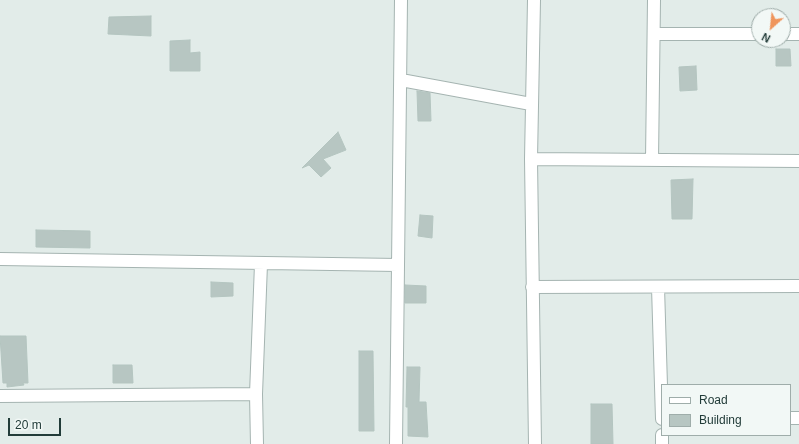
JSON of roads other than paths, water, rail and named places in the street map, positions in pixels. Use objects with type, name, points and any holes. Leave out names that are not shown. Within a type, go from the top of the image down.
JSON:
[{"type":"street","points":[[396,444],[401,0]]},
{"type":"street","points":[[534,0],[531,159],[535,444]]},
{"type":"street","points":[[652,160],[654,0]]},
{"type":"street","points":[[654,34],[751,34]]},
{"type":"street","points":[[401,80],[531,104]]},
{"type":"street","points":[[531,159],[799,161]]},
{"type":"street","points":[[0,259],[398,265]]},
{"type":"street","points":[[257,444],[256,394],[261,264]]},
{"type":"street","points":[[532,287],[799,286]]},
{"type":"street","points":[[658,287],[661,386]]},
{"type":"street","points":[[0,396],[256,394]]}]
